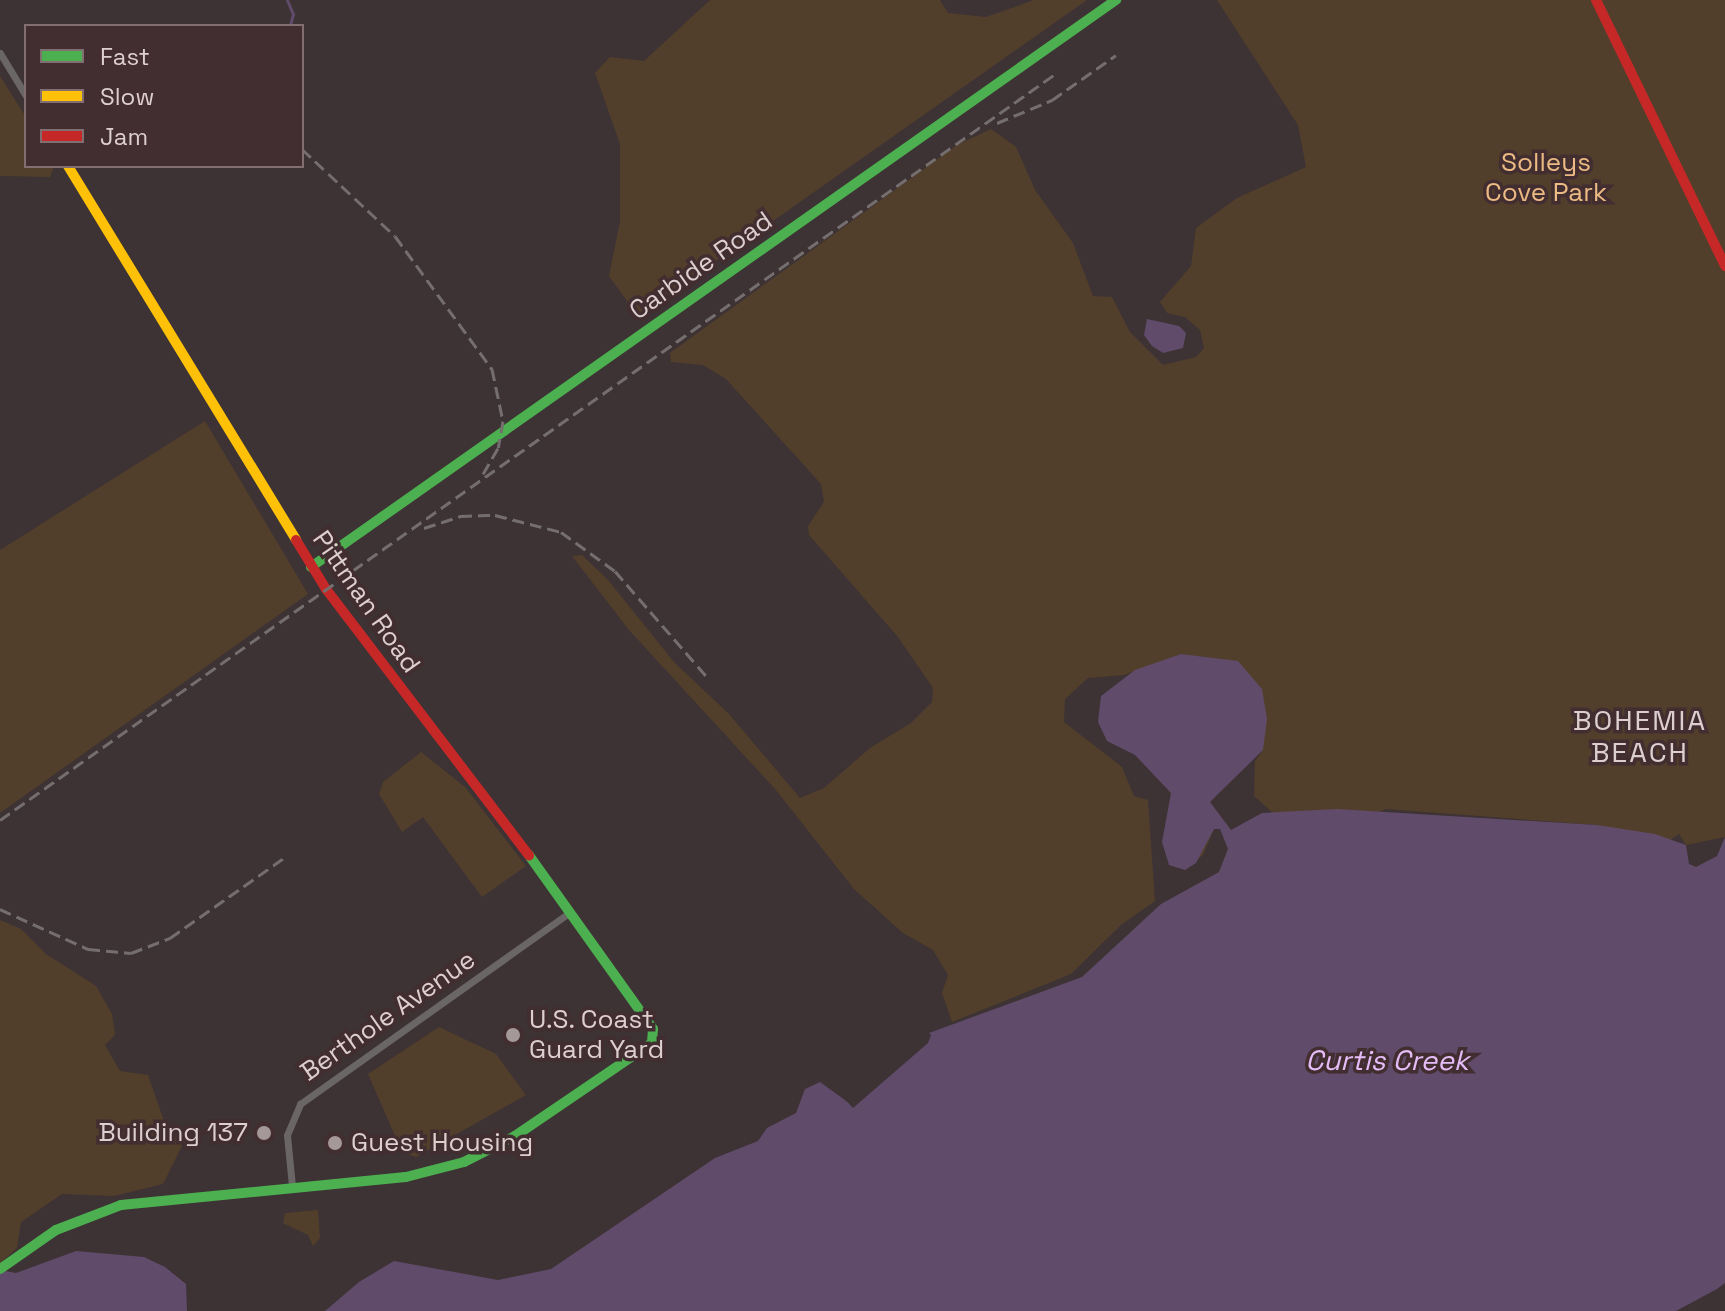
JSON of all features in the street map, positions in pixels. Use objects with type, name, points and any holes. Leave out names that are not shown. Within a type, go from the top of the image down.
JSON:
[{"type":"street","name":"Carbide Road","points":[[311,567],[1116,0]]},
{"type":"street","points":[[1596,0],[1725,266]]},
{"type":"street","points":[[0,53],[24,93]]},
{"type":"street","name":"Pittman Road","points":[[69,168],[311,567],[570,912],[653,1029],[652,1043],[515,1136],[464,1162],[406,1177],[292,1186]]},
{"type":"street","name":"Berthole Avenue","points":[[292,1186],[287,1135],[300,1104],[570,912]]},
{"type":"street","points":[[3,1267],[56,1230],[121,1205],[292,1186]]},
{"type":"green space","points":[[710,0],[940,0],[948,13],[986,17],[1034,0],[1087,0],[638,316],[609,276],[620,221],[620,144],[595,73],[610,57],[644,61]]},
{"type":"green space","name":"Solleys Cove Park","points":[[1217,0],[1725,0],[1725,837],[1686,845],[1679,834],[1669,841],[1597,825],[1386,809],[1196,888],[1219,872],[1228,849],[1221,829],[1214,829],[1203,855],[1185,870],[1162,842],[1171,810],[1171,794],[1162,779],[1222,787],[1210,802],[1231,830],[1272,812],[1254,796],[1255,761],[1263,750],[1223,660],[1181,654],[1124,675],[1088,678],[1065,699],[1064,722],[1122,767],[1134,796],[1148,800],[1155,901],[1121,925],[1071,974],[952,1022],[942,993],[948,975],[933,950],[903,933],[854,889],[776,790],[629,630],[572,556],[582,555],[608,580],[674,662],[729,714],[800,798],[824,788],[870,748],[911,723],[932,702],[933,688],[898,637],[809,535],[808,526],[824,502],[821,484],[726,379],[703,365],[671,362],[670,353],[957,145],[991,129],[1016,147],[1035,190],[1073,243],[1093,296],[1112,297],[1130,332],[1163,365],[1196,357],[1204,348],[1200,330],[1185,317],[1167,313],[1160,302],[1191,266],[1196,228],[1237,198],[1306,167],[1298,125]]},
{"type":"green space","points":[[0,76],[24,114],[24,168],[53,168],[50,177],[0,176]]},
{"type":"green space","points":[[205,421],[308,594],[0,813],[0,550]]},
{"type":"green space","points":[[421,752],[465,787],[526,866],[482,897],[423,817],[402,832],[379,794],[383,782]]},
{"type":"green space","points":[[0,920],[21,929],[46,954],[96,986],[112,1014],[115,1035],[105,1045],[120,1071],[148,1075],[164,1121],[182,1146],[163,1184],[114,1196],[62,1194],[21,1222],[17,1248],[0,1263]]},
{"type":"green space","points":[[439,1027],[496,1054],[526,1095],[416,1157],[402,1152],[368,1074]]},
{"type":"green space","points":[[318,1210],[320,1238],[313,1246],[308,1235],[283,1223],[285,1213]]},
{"type":"water","points":[[1147,319],[1179,326],[1186,333],[1183,348],[1163,353],[1152,346],[1144,335]]},
{"type":"water","name":"Curtis Creek","points":[[1181,654],[1238,661],[1262,689],[1267,719],[1263,750],[1210,802],[1231,830],[1262,813],[1337,809],[1597,825],[1655,834],[1686,845],[1689,864],[1696,867],[1717,856],[1725,837],[1725,1283],[1676,1311],[325,1311],[359,1282],[394,1261],[498,1280],[551,1269],[715,1158],[758,1141],[767,1128],[796,1113],[805,1089],[820,1082],[849,1103],[929,1033],[1082,977],[1161,904],[1219,872],[1228,849],[1220,829],[1214,829],[1196,863],[1185,870],[1169,865],[1162,842],[1171,793],[1135,755],[1107,741],[1098,722],[1101,696],[1135,670]]},
{"type":"water","points":[[76,1251],[144,1257],[165,1267],[186,1284],[187,1311],[0,1311],[0,1270],[16,1273]]},
{"type":"pier","points":[[926,1030],[931,1035],[928,1043],[853,1108],[845,1099]]},
{"type":"waterway","points":[[287,0],[293,14],[290,24]]},
{"type":"railway","points":[[997,123],[1052,100],[1116,55]]},
{"type":"railway","points":[[0,820],[1055,74]]},
{"type":"railway","points":[[304,151],[395,236],[492,369],[503,421],[498,448],[483,474]]},
{"type":"railway","points":[[424,528],[460,516],[495,515],[561,532],[615,571],[709,679]]},
{"type":"railway","points":[[0,909],[88,949],[131,953],[170,938],[284,858]]},
{"type":"traffic: fast","points":[[311,567],[1116,0]]},
{"type":"traffic: fast","points":[[0,1269],[56,1230],[121,1205],[406,1177],[464,1162],[515,1136],[652,1043],[653,1029],[529,855]]},
{"type":"traffic: slow","points":[[69,168],[296,540]]},
{"type":"traffic: jam","points":[[1596,0],[1725,266]]},
{"type":"traffic: jam","points":[[296,540],[326,589],[529,855]]},
{"type":"place","name":"U.S. Coast Guard Yard","points":[[513,1035]]},
{"type":"place","name":"Building 137","points":[[264,1133]]},
{"type":"place","name":"Guest Housing","points":[[335,1143]]},
{"type":"district","name":"BOHEMIA BEACH","points":[[1640,736]]}]
